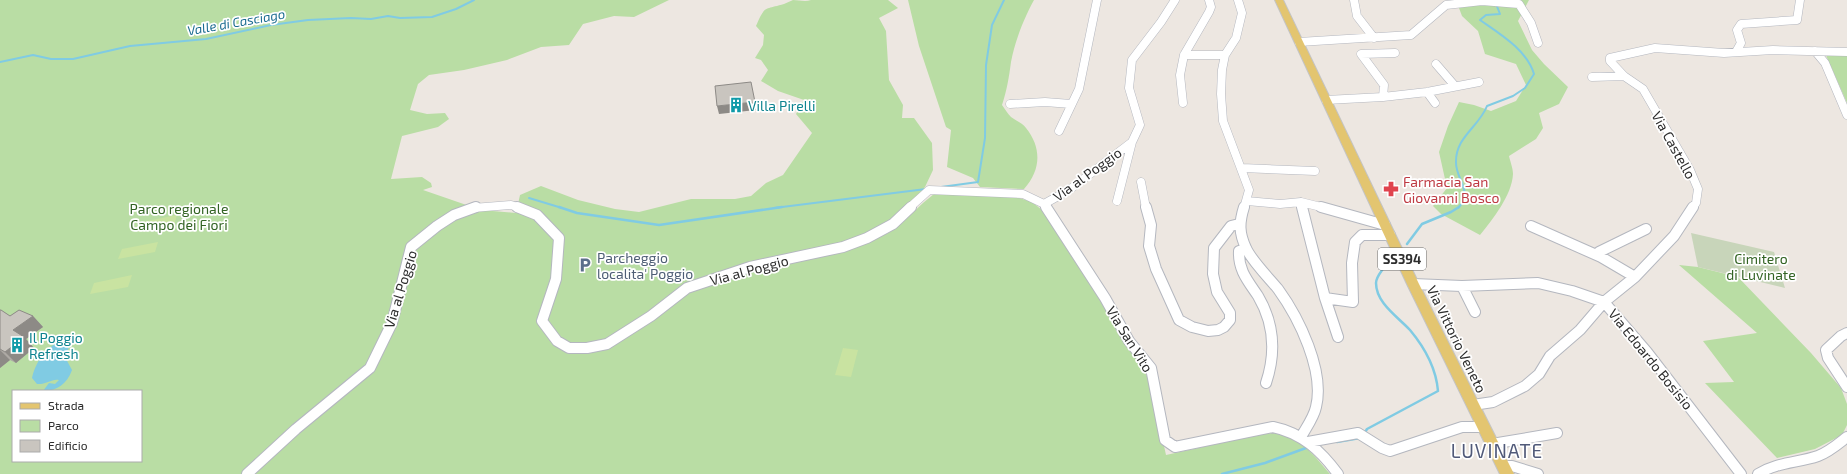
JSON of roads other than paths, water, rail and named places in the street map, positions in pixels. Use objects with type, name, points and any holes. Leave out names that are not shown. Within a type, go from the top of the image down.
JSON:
[{"type":"main road","name":"SS394","points":[[1279,0],[1299,42]]},
{"type":"main road","name":"Via Vittorio Veneto","points":[[1299,42],[1413,284],[1505,470]]},
{"type":"street","points":[[1059,131],[1079,89],[1097,0]]},
{"type":"street","name":"Via al Poggio","points":[[1117,201],[1132,142],[1140,125],[1129,88],[1132,60],[1161,22],[1175,0]]},
{"type":"street","points":[[1183,103],[1180,75],[1184,55],[1209,12],[1211,7],[1209,0]]},
{"type":"street","points":[[1238,0],[1242,13],[1240,28],[1236,38],[1225,55],[1221,94],[1223,121],[1242,168],[1249,190],[1239,224],[1246,249],[1279,291],[1298,319],[1308,342],[1319,391],[1316,409],[1305,439],[1356,433],[1372,440],[1385,450],[1390,451],[1462,427],[1483,427]]},
{"type":"street","points":[[1354,0],[1354,8],[1360,24],[1374,38]]},
{"type":"street","points":[[1299,42],[1411,35],[1420,29],[1431,16],[1450,2],[1475,0],[1522,2],[1538,43]]},
{"type":"street","points":[[1736,52],[1741,43],[1737,30],[1740,24],[1797,20],[1800,0]]},
{"type":"street","name":"Via Castello","points":[[1473,405],[1493,402],[1525,386],[1539,374],[1550,356],[1580,330],[1604,302],[1635,277],[1674,236],[1696,203],[1698,189],[1690,170],[1643,89],[1624,76],[1610,61],[1610,58],[1655,48],[1724,53],[1773,50],[1847,52]]},
{"type":"street","points":[[1815,51],[1825,63],[1847,115]]},
{"type":"street","points":[[1383,97],[1384,85],[1361,54],[1395,53]]},
{"type":"street","points":[[1184,55],[1225,55]]},
{"type":"street","points":[[1436,64],[1455,86]]},
{"type":"street","points":[[1592,77],[1624,76]]},
{"type":"street","points":[[1326,100],[1383,97],[1426,92],[1479,82]]},
{"type":"street","points":[[1426,92],[1435,103]]},
{"type":"street","points":[[1010,104],[1045,102],[1071,104]]},
{"type":"street","name":"Via al Poggio","points":[[247,474],[296,429],[370,368],[392,323],[411,247],[437,226],[454,215],[477,207],[511,206],[537,215],[558,238],[556,279],[542,321],[557,341],[570,348],[587,348],[608,344],[651,316],[687,288],[750,267],[843,246],[867,238],[893,224],[929,190],[1023,194],[1044,204],[1069,190],[1132,142]]},
{"type":"street","points":[[1242,168],[1315,171]]},
{"type":"street","points":[[1141,182],[1145,205],[1151,225],[1149,246],[1156,269],[1179,320],[1192,327],[1208,331],[1218,330],[1224,327],[1230,320],[1230,314],[1217,292],[1213,274],[1214,248],[1231,226],[1239,224]]},
{"type":"street","points":[[1247,201],[1280,204],[1301,202],[1388,230]]},
{"type":"street","points":[[1301,202],[1325,298],[1338,338]]},
{"type":"street","name":"Via San Vito","points":[[1044,204],[1104,298],[1129,341],[1151,368],[1165,440],[1175,447],[1273,427],[1286,428],[1305,439],[1338,474]]},
{"type":"street","points":[[1531,226],[1601,257],[1607,262],[1635,277]]},
{"type":"street","points":[[1601,257],[1599,252],[1646,229]]},
{"type":"street","points":[[1325,298],[1353,302],[1352,263],[1355,242],[1362,235],[1388,230]]},
{"type":"street","points":[[1246,249],[1239,251],[1238,259],[1246,281],[1261,300],[1273,334],[1271,373],[1266,383]]},
{"type":"street","name":"Via Edoardo Bosisio","points":[[1413,284],[1462,286],[1538,283],[1572,291],[1604,302],[1666,375],[1741,474]]},
{"type":"street","points":[[1462,286],[1475,312]]},
{"type":"street","points":[[1847,333],[1841,336],[1826,350],[1828,358],[1847,387]]},
{"type":"street","points":[[1492,444],[1557,433]]},
{"type":"street","points":[[1758,474],[1766,467],[1819,456],[1847,437]]},
{"type":"street","points":[[1505,470],[1512,466],[1538,474]]},
{"type":"water","points":[[69,339],[71,342],[65,357],[72,370],[61,386],[53,390],[44,390],[49,383],[55,384],[59,380],[37,384],[32,378],[34,371],[44,353],[55,344]]},
{"type":"waterway","name":"Valle di Casciago","points":[[0,62],[33,55],[51,59],[73,59],[130,46],[206,39],[271,25],[308,20],[351,18],[371,19],[388,16],[400,18],[432,17],[456,9],[474,0]]},
{"type":"waterway","points":[[941,187],[978,182],[985,138],[986,65],[992,25],[1004,0]]},
{"type":"waterway","points":[[1459,207],[1464,201],[1465,196],[1464,187],[1456,167],[1459,146],[1479,120],[1487,106],[1513,96],[1525,88],[1534,74],[1530,65],[1519,50],[1512,43],[1480,20],[1486,15],[1500,14],[1496,4]]},
{"type":"waterway","points":[[782,207],[926,189]]},
{"type":"waterway","points":[[529,198],[562,208]]},
{"type":"waterway","points":[[562,208],[577,213],[659,225],[782,207]]},
{"type":"waterway","points":[[774,208],[782,207]]},
{"type":"waterway","points":[[1407,244],[1422,224],[1459,207]]},
{"type":"waterway","points":[[1364,434],[1367,429],[1438,391],[1435,374],[1425,351],[1410,330],[1388,309],[1377,290],[1376,280],[1386,264]]},
{"type":"waterway","points":[[1337,442],[1360,438]]},
{"type":"waterway","points":[[1222,474],[1265,463],[1306,448]]},
{"type":"place","name":"Villa Pirelli","points":[[736,105]]},
{"type":"place","name":"Farmacia San Giovanni Bosco","points":[[1391,189]]},
{"type":"place","name":"Parcheggio localita' Poggio","points":[[585,265]]},
{"type":"place","name":"Il Poggio Refresh","points":[[17,345]]},
{"type":"district","name":"LUVINATE","points":[[1497,450]]},
{"type":"park label","name":"Parco regionale Campo dei Fiori","points":[[179,216]]},
{"type":"park label","name":"Cimitero di Luvinate","points":[[1761,266]]}]
